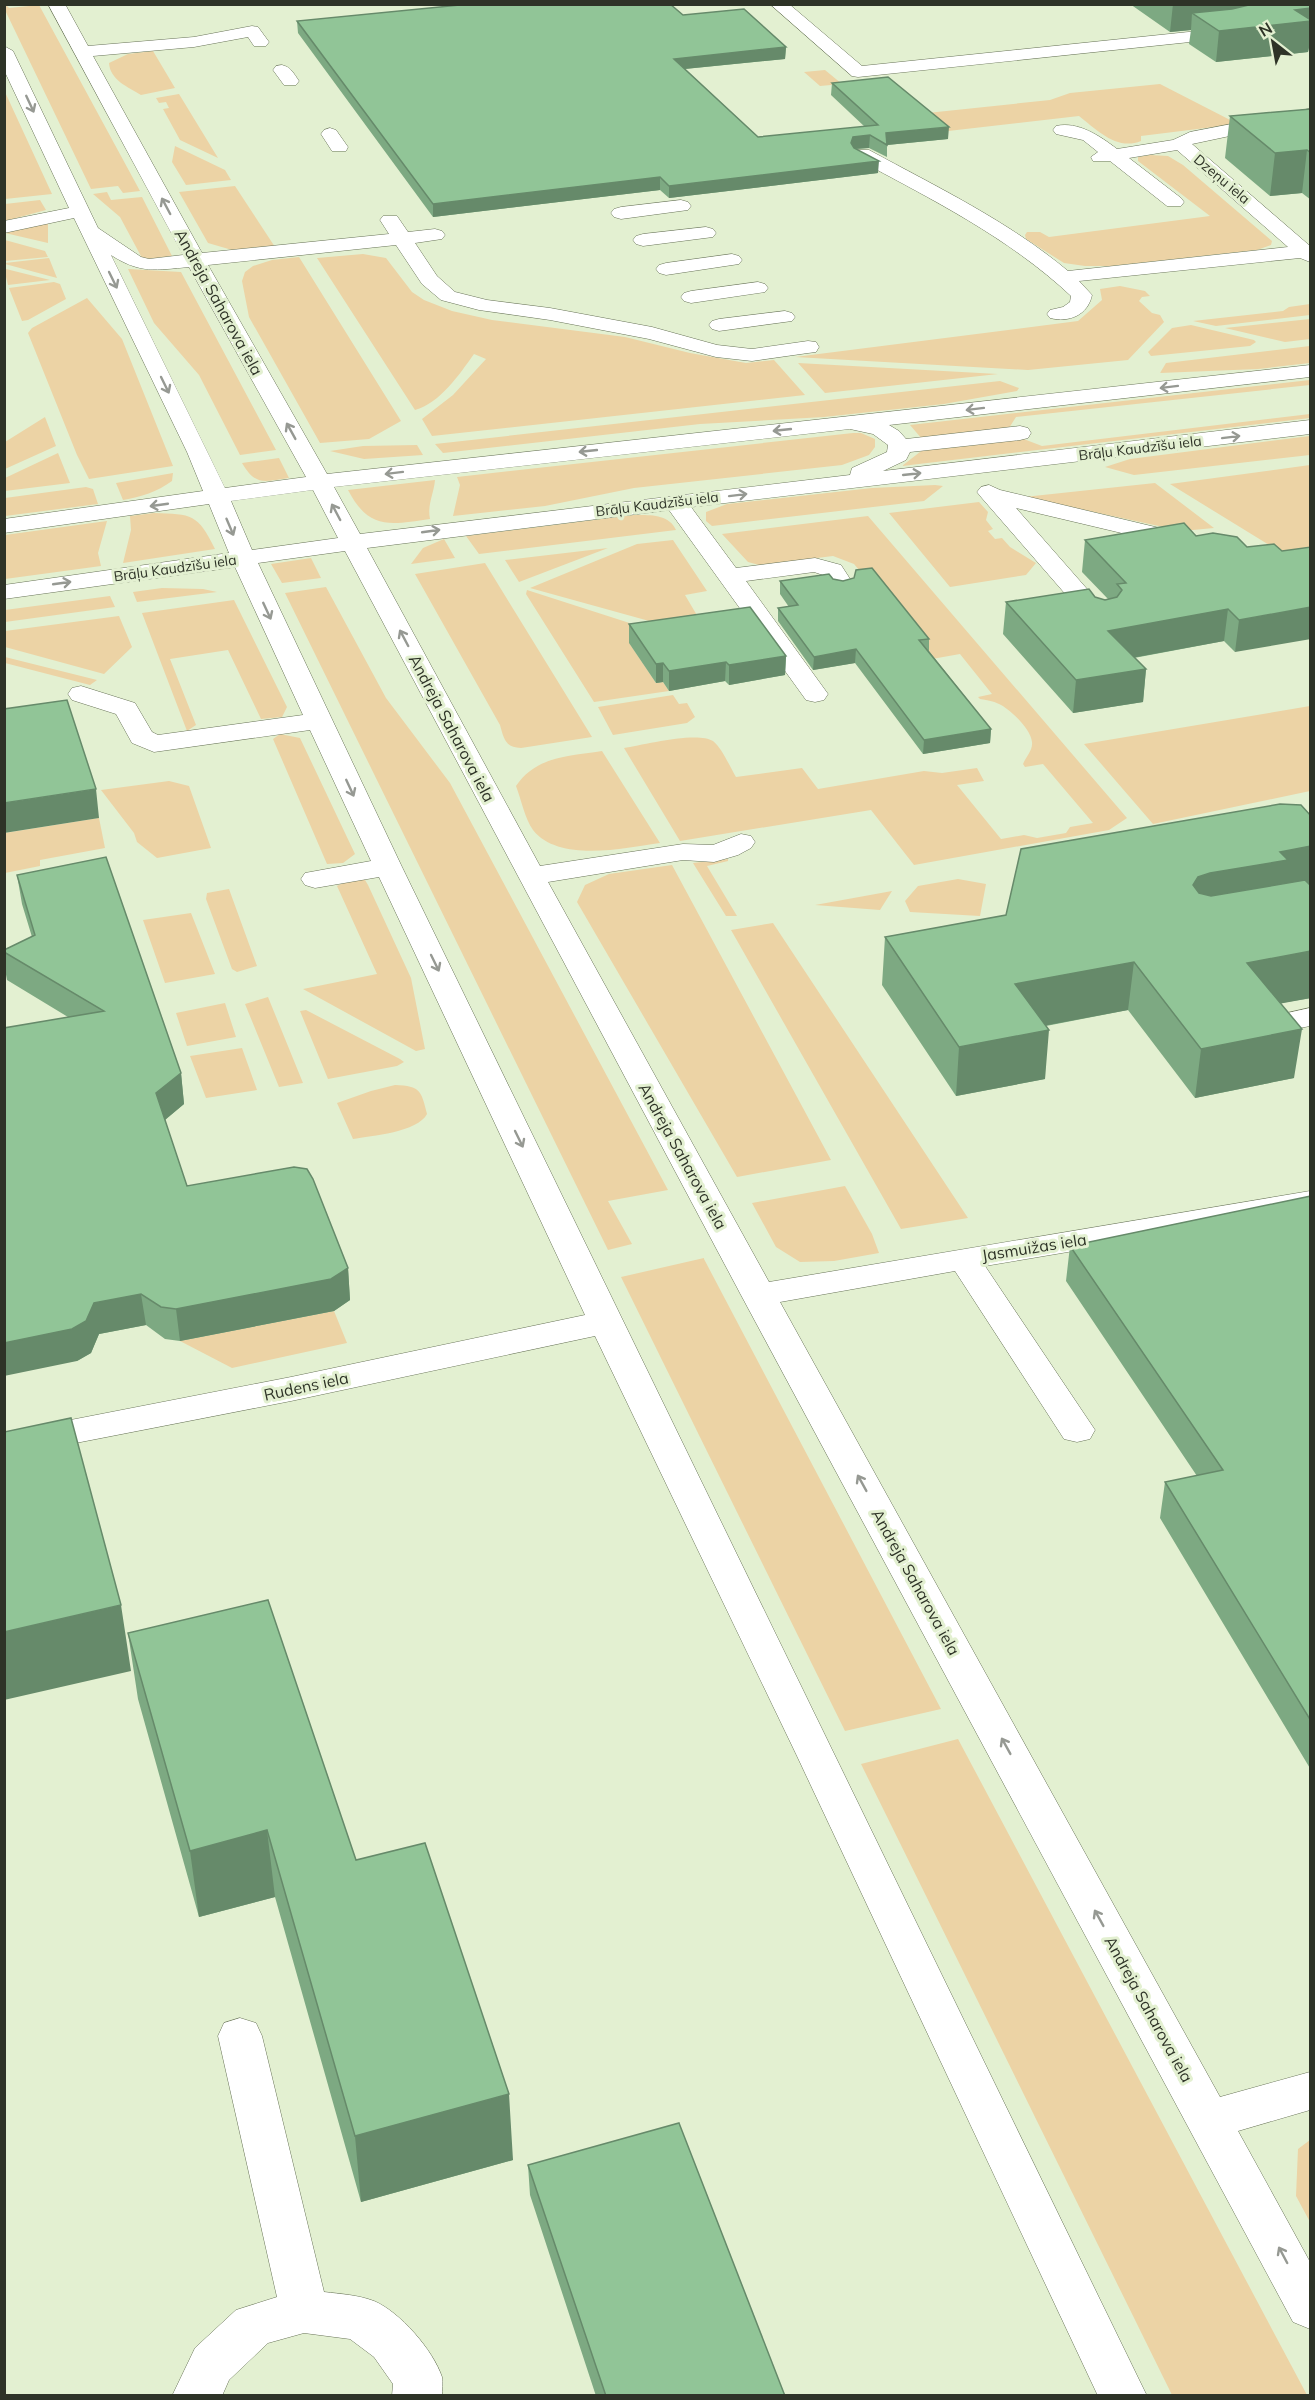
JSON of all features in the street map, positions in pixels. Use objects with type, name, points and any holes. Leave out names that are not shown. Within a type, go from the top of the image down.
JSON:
[{"type":"street","name":"Andreja Saharova iela","points":[[56,4],[320,482],[758,1295],[1311,2307]]},
{"type":"street","points":[[778,4],[858,72],[1228,33],[1247,28],[1274,14],[1311,8]]},
{"type":"street","points":[[82,52],[196,45],[252,31],[260,42]]},
{"type":"street","points":[[4,51],[84,221],[198,452],[243,558],[388,867],[606,1322],[818,1756],[1123,2396]]},
{"type":"street","name":"Dzeņu iela","points":[[1308,254],[1181,144],[1181,141],[1311,114]]},
{"type":"street","points":[[1062,130],[1089,136],[1174,202]]},
{"type":"street","points":[[1090,158],[1181,144]]},
{"type":"street","points":[[893,150],[862,154],[992,227],[1065,277],[1082,296],[1080,305],[1069,312],[1057,314]]},
{"type":"street","points":[[887,183],[936,177]]},
{"type":"street","points":[[920,207],[974,200]]},
{"type":"street","points":[[621,213],[681,206]]},
{"type":"street","points":[[390,220],[429,280],[448,296],[476,304],[652,333],[716,351],[752,355],[808,348]]},
{"type":"street","points":[[4,227],[84,221],[134,261],[148,265],[435,235]]},
{"type":"street","points":[[958,231],[1013,225]]},
{"type":"street","points":[[316,229],[328,246]]},
{"type":"street","points":[[643,240],[706,233]]},
{"type":"street","points":[[1065,277],[1308,254]]},
{"type":"street","points":[[666,269],[732,260]]},
{"type":"street","points":[[691,297],[758,288]]},
{"type":"street","points":[[719,325],[785,317]]},
{"type":"street","points":[[4,526],[320,482],[1311,371]]},
{"type":"street","points":[[833,483],[898,455],[898,447],[891,434],[860,424],[840,423]]},
{"type":"street","name":"Brāļu Kaudzīšu iela","points":[[4,592],[353,543],[676,502],[1311,427]]},
{"type":"street","points":[[898,447],[1020,433]]},
{"type":"street","points":[[968,468],[1103,622]]},
{"type":"street","points":[[994,496],[1212,547]]},
{"type":"street","points":[[676,502],[695,532],[730,576],[815,694]]},
{"type":"street","points":[[730,576],[815,565],[832,570],[842,585]]},
{"type":"street","points":[[81,694],[126,709],[141,737],[154,744],[319,721]]},
{"type":"street","points":[[531,876],[683,852]]},
{"type":"street","points":[[315,879],[388,867]]},
{"type":"street","name":"Jasmuižas iela","points":[[758,1295],[1311,1201]]},
{"type":"street","points":[[964,1259],[1077,1430]]},
{"type":"street","name":"Rudens iela","points":[[4,1445],[280,1391],[606,1322]]},
{"type":"street","points":[[240,2036],[304,2311]]},
{"type":"street","points":[[1209,2120],[1311,2091]]},
{"type":"street","points":[[196,2396],[212,2364],[253,2326],[304,2311],[360,2318],[391,2340],[418,2379],[417,2396]]},
{"type":"shaded area","points":[[5,4],[9,8],[39,5],[140,191],[123,193],[118,186],[91,189],[5,10]]},
{"type":"shaded area","points":[[153,51],[175,88],[141,95],[120,82],[110,69],[109,63],[128,54]]},
{"type":"shaded area","points":[[825,70],[842,84],[820,86],[804,72]]},
{"type":"shaded area","points":[[1160,84],[1238,124],[1141,136],[1141,141],[1124,143],[1108,138],[1079,116],[922,134],[908,115],[1050,100],[1070,93]]},
{"type":"shaded area","points":[[5,92],[52,194],[5,199]]},
{"type":"shaded area","points":[[179,94],[218,158],[180,140],[163,109],[169,108],[166,102],[159,103],[156,98]]},
{"type":"shaded area","points":[[175,146],[225,170],[231,180],[186,185],[172,162]]},
{"type":"shaded area","points":[[1168,156],[1183,165],[1272,241],[1271,245],[1257,250],[1112,266],[1085,266],[1064,263],[1026,239],[1027,232],[1040,232],[1049,237],[1210,216],[1138,161],[1138,157]]},
{"type":"shaded area","points":[[235,186],[275,247],[232,250],[208,243],[179,192]]},
{"type":"shaded area","points":[[107,192],[111,200],[142,197],[172,256],[147,260],[142,258],[120,217],[93,194]]},
{"type":"shaded area","points":[[40,200],[46,210],[5,221],[5,204]]},
{"type":"shaded area","points":[[33,224],[48,224],[48,243],[5,233]]},
{"type":"shaded area","points":[[5,240],[45,251],[48,257],[5,261]]},
{"type":"shaded area","points":[[363,254],[386,258],[412,292],[424,300],[452,311],[492,320],[625,337],[690,353],[746,363],[774,360],[805,395],[432,436],[422,419],[453,395],[486,359],[474,354],[441,395],[415,410],[317,258]]},
{"type":"shaded area","points":[[299,257],[401,421],[369,439],[320,443],[249,317],[242,281],[245,272],[253,266],[272,260]]},
{"type":"shaded area","points":[[49,258],[57,278],[5,264],[5,263]]},
{"type":"shaded area","points":[[4,269],[6,269],[50,280],[8,285]]},
{"type":"shaded area","points":[[128,269],[181,272],[276,450],[240,455],[199,375],[154,323]]},
{"type":"shaded area","points":[[54,282],[60,284],[66,299],[22,321],[9,288]]},
{"type":"shaded area","points":[[1120,286],[1145,291],[1150,296],[1142,297],[1139,301],[1152,313],[1160,315],[1164,322],[1128,360],[1028,370],[795,357],[1078,321],[1102,300],[1100,289]]},
{"type":"shaded area","points":[[87,298],[122,339],[173,466],[89,479],[77,455],[28,333],[32,328]]},
{"type":"shaded area","points":[[1310,304],[1310,315],[1216,326],[1193,321],[1283,311],[1289,307]]},
{"type":"shaded area","points":[[1310,319],[1310,339],[1285,342],[1225,328]]},
{"type":"shaded area","points":[[1191,325],[1256,342],[1250,346],[1151,356],[1148,352],[1172,328]]},
{"type":"shaded area","points":[[1310,346],[1310,363],[1258,369],[1160,373],[1166,363]]},
{"type":"shaded area","points":[[798,363],[998,374],[825,393]]},
{"type":"shaded area","points":[[1310,380],[1310,385],[1016,417],[1009,428],[922,439],[910,425]]},
{"type":"shaded area","points":[[1000,381],[1019,388],[1017,391],[944,404],[824,417],[700,424],[443,453],[435,444]]},
{"type":"shaded area","points":[[1310,414],[1310,418],[902,466],[925,448],[1021,438],[1042,446]]},
{"type":"shaded area","points":[[45,417],[56,446],[5,469],[5,442]]},
{"type":"shaded area","points":[[861,433],[875,439],[875,447],[869,455],[842,465],[634,488],[545,506],[453,516],[460,485],[457,477]]},
{"type":"shaded area","points":[[1310,436],[1310,455],[1134,475],[1105,467],[1130,459]]},
{"type":"shaded area","points":[[417,445],[423,455],[364,459],[330,451],[363,446]]},
{"type":"shaded area","points":[[58,453],[70,483],[5,491],[5,478]]},
{"type":"shaded area","points":[[279,458],[289,478],[262,481],[252,476],[242,463]]},
{"type":"shaded area","points":[[1310,465],[1310,569],[1170,484]]},
{"type":"shaded area","points":[[173,473],[172,481],[161,488],[142,496],[123,500],[116,483]]},
{"type":"shaded area","points":[[435,480],[430,504],[430,519],[403,523],[382,522],[372,518],[356,503],[348,490]]},
{"type":"shaded area","points":[[1155,483],[1214,528],[1182,531],[1024,497]]},
{"type":"shaded area","points":[[943,486],[924,501],[712,526],[706,521],[706,512],[727,504],[872,488]]},
{"type":"shaded area","points":[[86,487],[93,489],[98,504],[5,516],[5,498]]},
{"type":"shaded area","points":[[979,502],[988,512],[986,520],[993,529],[988,531],[995,539],[1002,538],[1010,547],[1036,563],[1026,575],[950,587],[889,513]]},
{"type":"shaded area","points":[[154,513],[177,514],[192,518],[204,529],[215,549],[123,563],[131,530],[130,516]]},
{"type":"shaded area","points":[[634,515],[664,518],[676,530],[479,554],[466,536]]},
{"type":"shaded area","points":[[868,516],[1127,818],[1109,830],[914,865],[871,810],[680,841],[624,748],[683,738],[705,738],[713,741],[720,748],[736,777],[802,768],[818,789],[924,771],[942,773],[977,768],[984,781],[957,785],[1001,839],[1024,835],[1037,838],[1066,833],[1070,827],[1093,823],[1043,764],[1025,767],[1023,764],[1032,745],[1028,731],[1004,707],[978,697],[992,694],[960,654],[932,659],[854,564],[833,556],[759,565],[748,562],[722,534]]},
{"type":"shaded area","points":[[107,521],[98,553],[101,566],[5,579],[5,535]]},
{"type":"shaded area","points":[[444,539],[455,558],[411,564],[423,548]]},
{"type":"shaded area","points":[[673,540],[707,591],[685,595],[698,617],[660,624],[530,588],[637,544]]},
{"type":"shaded area","points":[[608,548],[519,582],[505,560]]},
{"type":"shaded area","points":[[311,558],[321,578],[282,583],[271,564]]},
{"type":"shaded area","points":[[485,563],[592,737],[521,748],[512,746],[506,741],[500,725],[415,574]]},
{"type":"shaded area","points":[[326,587],[386,698],[450,783],[668,1190],[608,1201],[632,1244],[608,1250],[285,593]]},
{"type":"shaded area","points":[[162,588],[203,589],[217,592],[137,602],[133,592]]},
{"type":"shaded area","points":[[527,590],[673,637],[630,644],[656,683],[663,682],[669,691],[594,702],[526,594]]},
{"type":"shaded area","points":[[110,596],[115,607],[5,622],[5,610]]},
{"type":"shaded area","points":[[234,600],[287,707],[282,717],[261,719],[228,650],[170,659],[196,725],[187,731],[142,613]]},
{"type":"shaded area","points":[[119,616],[132,647],[104,674],[5,647],[5,631]]},
{"type":"shaded area","points":[[4,657],[97,680],[90,685],[5,663]]},
{"type":"shaded area","points":[[673,695],[679,704],[687,703],[695,717],[687,723],[613,735],[598,707]]},
{"type":"shaded area","points":[[1310,706],[1310,791],[1153,824],[1084,744]]},
{"type":"shaded area","points":[[280,734],[300,738],[355,854],[343,863],[327,864],[273,739]]},
{"type":"shaded area","points":[[602,751],[660,843],[611,850],[575,850],[559,847],[544,840],[533,830],[525,815],[516,786],[524,776],[554,759]]},
{"type":"shaded area","points":[[169,781],[189,786],[211,848],[157,858],[137,842],[134,833],[101,790]]},
{"type":"shaded area","points":[[99,818],[105,848],[40,860],[40,866],[5,873],[5,833]]},
{"type":"shaded area","points":[[728,859],[728,861],[707,866],[737,916],[726,916],[693,863]]},
{"type":"shaded area","points":[[672,865],[831,1160],[737,1177],[577,902],[585,885],[609,874]]},
{"type":"shaded area","points":[[350,879],[365,880],[411,978],[425,1049],[416,1051],[303,989],[377,974],[337,886]]},
{"type":"shaded area","points":[[958,879],[986,884],[980,916],[910,912],[905,901],[918,886]]},
{"type":"shaded area","points":[[229,889],[257,966],[237,972],[232,969],[206,899],[207,893]]},
{"type":"shaded area","points":[[892,891],[880,910],[815,905]]},
{"type":"shaded area","points":[[191,913],[215,974],[165,983],[143,920]]},
{"type":"shaded area","points":[[773,923],[968,1218],[901,1229],[731,930]]},
{"type":"shaded area","points":[[268,997],[303,1083],[279,1087],[245,1004]]},
{"type":"shaded area","points":[[225,1003],[236,1037],[187,1046],[176,1013]]},
{"type":"shaded area","points":[[306,1010],[404,1062],[397,1066],[328,1079],[300,1011]]},
{"type":"shaded area","points":[[242,1048],[257,1090],[206,1098],[190,1056]]},
{"type":"shaded area","points":[[395,1085],[410,1087],[418,1091],[427,1114],[422,1120],[404,1129],[353,1139],[337,1103]]},
{"type":"shaded area","points":[[845,1186],[872,1234],[879,1253],[834,1261],[800,1262],[776,1247],[752,1203]]},
{"type":"shaded area","points":[[704,1258],[941,1709],[845,1731],[621,1277]]},
{"type":"shaded area","points":[[334,1311],[347,1343],[232,1368],[180,1341]]},
{"type":"shaded area","points":[[958,1739],[1307,2395],[1172,2395],[861,1764]]},
{"type":"shaded area","points":[[1310,2140],[1310,2222],[1296,2196],[1298,2149]]},
{"type":"building","points":[[470,4],[670,4],[683,15],[744,9],[786,47],[674,59],[758,137],[878,125],[832,83],[888,77],[949,127],[886,133],[887,145],[870,135],[853,137],[851,143],[854,148],[879,161],[669,186],[660,177],[433,204],[297,21]]},
{"type":"building","points":[[1253,4],[1311,4],[1311,8],[1295,10],[1311,21],[1219,31],[1192,13],[1232,9]]},
{"type":"building","points":[[1311,109],[1311,153],[1307,150],[1275,153],[1230,116]]},
{"type":"building","points":[[1184,523],[1196,536],[1213,533],[1237,537],[1247,547],[1274,544],[1282,551],[1311,547],[1311,607],[1239,620],[1228,609],[1108,631],[1146,669],[1076,680],[1006,602],[1089,589],[1095,597],[1105,600],[1117,597],[1122,590],[1117,584],[1126,583],[1085,540]]},
{"type":"building","points":[[872,568],[929,639],[919,640],[991,729],[924,740],[856,649],[814,657],[778,608],[798,605],[780,581],[829,574],[833,579],[843,581],[854,578],[856,570]]},
{"type":"building","points":[[750,607],[786,656],[669,671],[663,663],[656,664],[629,624]]},
{"type":"building","points":[[67,700],[96,789],[4,803],[4,709]]},
{"type":"building","points":[[1280,804],[1301,805],[1311,816],[1311,846],[1280,852],[1288,860],[1210,873],[1198,877],[1193,885],[1199,893],[1211,896],[1305,880],[1311,886],[1311,951],[1247,963],[1302,1029],[1201,1049],[1134,962],[1015,984],[1049,1030],[959,1047],[885,937],[1006,915],[1021,849]]},
{"type":"building","points":[[106,857],[181,1073],[156,1093],[187,1186],[294,1167],[307,1169],[348,1268],[331,1279],[176,1309],[161,1307],[141,1294],[94,1303],[86,1321],[72,1329],[4,1343],[4,1028],[104,1011],[4,952],[35,935],[17,875]]},
{"type":"building","points":[[1311,1196],[1311,1721],[1165,1482],[1223,1470],[1070,1246]]},
{"type":"building","points":[[71,1418],[121,1605],[4,1632],[4,1432]]},
{"type":"building","points":[[268,1600],[356,1860],[425,1843],[509,2094],[355,2136],[267,1830],[190,1851],[128,1633]]},
{"type":"building","points":[[679,2123],[785,2396],[606,2396],[528,2165]]}]
